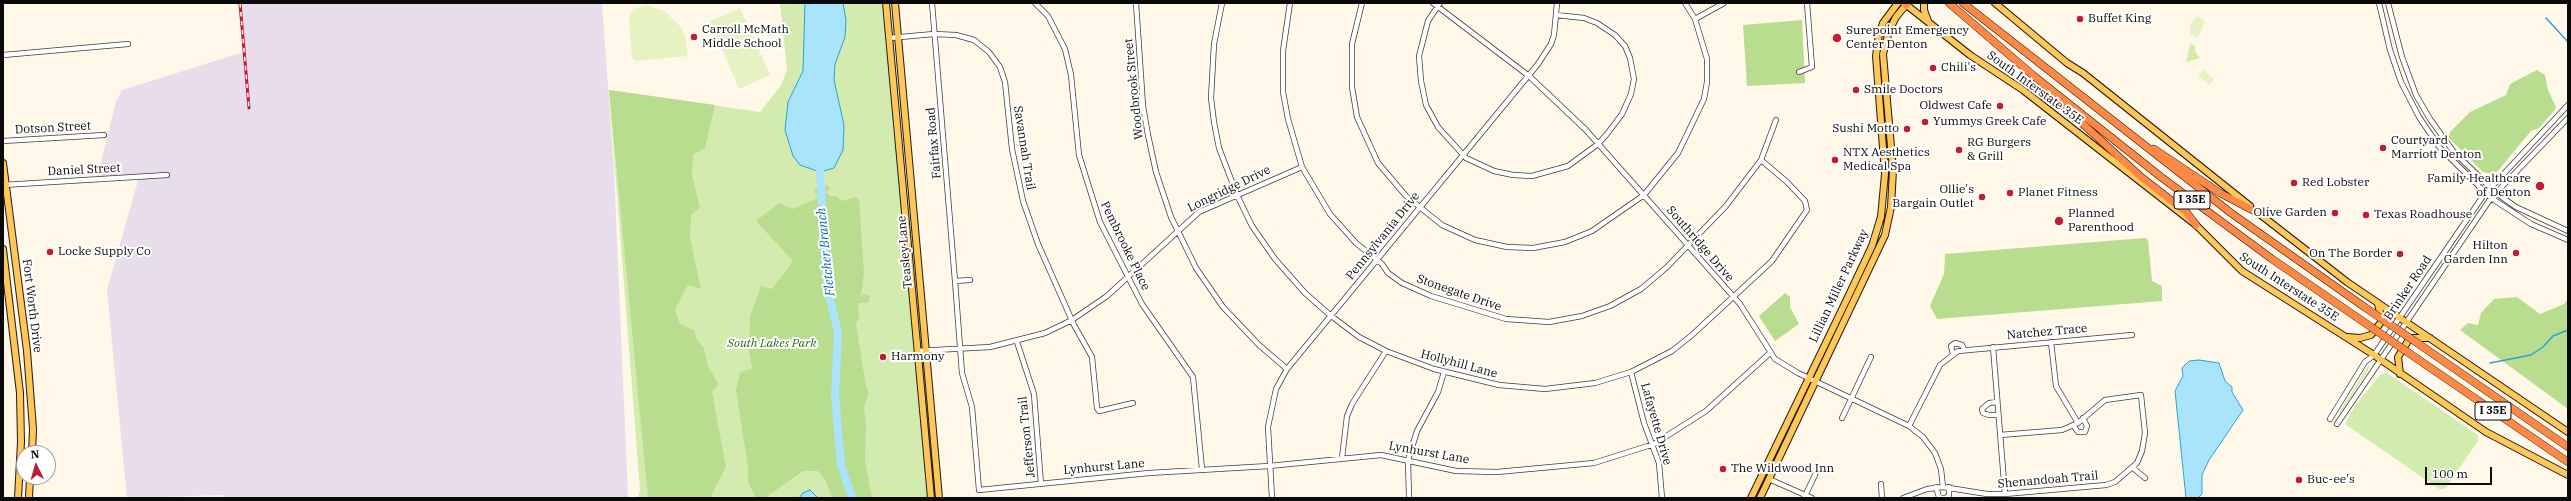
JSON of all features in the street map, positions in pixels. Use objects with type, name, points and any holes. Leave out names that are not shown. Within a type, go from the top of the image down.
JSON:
[{"type":"highway","name":"I 35E","points":[[1962,3],[2125,132],[2237,218],[2568,446]]},
{"type":"highway","name":"I 35E","points":[[1950,4],[2035,77],[2212,216],[2568,462]]},
{"type":"highway","points":[[2035,77],[2055,99],[2115,153],[2186,212],[2196,225]]},
{"type":"highway","points":[[2125,132],[2220,193],[2260,214]]},
{"type":"main road","name":"Teasley Lane","points":[[886,3],[931,498]]},
{"type":"main road","name":"Teasley Lane","points":[[895,3],[939,498]]},
{"type":"main road","name":"Lillian Miller Parkway","points":[[1751,498],[1872,246],[1881,217],[1885,188],[1876,62],[1878,34],[1883,23],[1898,3]]},
{"type":"main road","points":[[1924,3],[1924,10],[1928,22]]},
{"type":"main road","points":[[1995,3],[2067,63],[2083,73],[2317,260],[2568,432]]},
{"type":"main road","name":"Lillian Miller Parkway","points":[[1760,498],[1817,381],[1885,235],[1892,195],[1893,170],[1883,54],[1885,42],[1896,17],[1906,4]]},
{"type":"main road","name":"South Interstate 35E","points":[[1906,4],[1970,55],[2023,90],[2196,225],[2233,264],[2374,355],[2486,432],[2568,475]]},
{"type":"main road","points":[[1879,100],[1887,99]]},
{"type":"main road","name":"Fort Worth Drive","points":[[3,163],[4,185],[26,351],[33,430],[32,445]]},
{"type":"main road","points":[[1885,188],[1892,195]]},
{"type":"main road","name":"Fort Worth Drive","points":[[3,249],[16,352],[21,418],[18,498]]},
{"type":"main road","points":[[1853,286],[1860,290]]},
{"type":"main road","points":[[2345,337],[2360,338],[2371,335],[2382,320],[2382,310],[2377,301]]},
{"type":"main road","points":[[2400,374],[2398,357],[2408,341],[2413,338],[2432,338]]},
{"type":"main road","points":[[16,352],[26,351]]},
{"type":"main road","points":[[29,498],[30,485]]},
{"type":"street","name":"Fairfax Road","points":[[932,3],[962,373],[972,407],[979,490]]},
{"type":"street","name":"Pembrooke Place","points":[[1035,3],[1048,16],[1065,49],[1071,76],[1075,132],[1084,176],[1100,222],[1128,277],[1157,327],[1192,377],[1202,469]]},
{"type":"street","name":"Woodbrook Street","points":[[1136,3],[1142,93],[1148,135],[1156,172],[1177,231],[1196,268],[1223,307],[1259,346],[1287,369]]},
{"type":"street","name":"Hollyhill Lane","points":[[1222,3],[1214,44],[1211,98],[1220,148],[1237,195],[1252,226],[1276,259],[1305,293],[1330,315],[1359,337],[1386,352],[1444,372],[1498,385],[1545,389],[1595,383],[1631,372],[1672,351],[1734,297],[1772,261],[1807,210],[1805,201],[1792,187],[1761,160]]},
{"type":"street","name":"Stonegate Drive","points":[[1290,3],[1283,42],[1283,92],[1288,119],[1302,167],[1330,214],[1397,280],[1431,296],[1506,319],[1549,322],[1582,316],[1624,299],[1653,280],[1726,206],[1761,160],[1776,120]]},
{"type":"street","points":[[1362,3],[1354,29],[1351,64],[1352,87],[1358,117],[1378,163],[1402,192],[1442,224],[1475,240],[1507,247],[1533,248],[1566,242],[1592,232],[1644,195],[1678,153],[1704,99],[1707,82],[1706,59],[1695,19],[1685,3]]},
{"type":"street","name":"Pennsylvania Drive","points":[[1272,498],[1269,466],[1269,415],[1276,389],[1287,369],[1462,154],[1529,76],[1551,44],[1557,3]]},
{"type":"street","points":[[1695,19],[1724,3]]},
{"type":"street","points":[[1800,72],[1812,67],[1807,3]]},
{"type":"street","points":[[2379,3],[2384,31],[2401,82],[2433,139],[2444,153],[2491,198],[2531,224],[2568,240]]},
{"type":"street","points":[[2388,3],[2394,29],[2416,95],[2440,134],[2461,160],[2496,193],[2527,213],[2568,231]]},
{"type":"street","points":[[1437,4],[1428,21],[1419,56],[1421,81],[1426,105],[1438,127],[1462,154],[1476,164],[1513,176],[1532,176],[1568,166],[1598,144],[1622,114],[1630,98],[1634,79],[1630,58],[1625,46],[1615,35],[1597,23],[1584,18],[1556,15]]},
{"type":"street","name":"Southridge Drive","points":[[1437,4],[1529,76],[1598,144],[1734,297],[1751,320],[1770,353],[1782,364],[1909,426],[1923,437],[1935,453],[1943,486]]},
{"type":"street","points":[[2384,31],[2394,29]]},
{"type":"street","name":"Savannah Trail","points":[[889,38],[934,34],[956,35],[974,40],[989,52],[1000,67],[1005,82],[1012,149],[1023,201],[1038,244],[1072,320],[1092,357],[1097,408],[1099,411],[1133,403]]},
{"type":"street","points":[[2386,36],[2396,34]]},
{"type":"street","points":[[3,55],[128,44]]},
{"type":"street","name":"Brinker Road","points":[[2330,419],[2365,362],[2374,355],[2486,193],[2568,105]]},
{"type":"street","name":"Brinker Road","points":[[2337,424],[2491,198],[2568,118]]},
{"type":"street","points":[[2433,139],[2440,134]]},
{"type":"street","name":"Dotson Street","points":[[3,141],[104,135]]},
{"type":"street","name":"Longridge Drive","points":[[918,351],[961,349],[1017,342],[1045,333],[1072,320],[1092,307],[1128,277],[1199,212],[1302,167]]},
{"type":"street","name":"Daniel Street","points":[[4,185],[167,175]]},
{"type":"street","points":[[2446,249],[2452,254]]},
{"type":"street","points":[[955,281],[970,280]]},
{"type":"street","name":"Natchez Trace","points":[[1909,426],[1940,365],[1953,354],[1964,349],[2132,335]]},
{"type":"street","name":"Jefferson Trail","points":[[1017,342],[1034,394],[1041,484]]},
{"type":"street","points":[[2052,342],[2056,386],[2078,423]]},
{"type":"street","name":"Natchez Trace","points":[[1953,354],[1951,346],[1955,343],[1962,345],[1964,349]]},
{"type":"street","points":[[1993,347],[2005,494]]},
{"type":"street","points":[[1342,458],[1346,423],[1352,404],[1386,352]]},
{"type":"street","name":"Lynhurst Lane","points":[[979,490],[1202,469],[1269,466],[1381,455],[1456,471],[1497,472],[1594,463],[1654,444],[1706,411],[1770,353]]},
{"type":"street","points":[[1842,418],[1871,357]]},
{"type":"street","points":[[1409,498],[1408,460],[1417,431],[1438,392],[1444,372]]},
{"type":"street","name":"Lafayette Drive","points":[[1631,372],[1644,423],[1654,444],[1659,463],[1662,498]]},
{"type":"street","name":"Shenandoah Trail","points":[[1903,498],[1943,486],[1987,494],[2005,494],[2106,485],[2123,477],[2133,468],[2139,458],[2145,433],[2141,395],[2105,400],[2083,418]]},
{"type":"street","points":[[1997,402],[1983,405],[1982,409],[1989,415],[1998,415]]},
{"type":"street","points":[[2000,435],[2062,430],[2073,425],[2078,423],[2083,418],[2087,426],[2085,432],[2078,432],[2073,425]]},
{"type":"street","points":[[2133,468],[2145,478]]},
{"type":"street","points":[[1805,497],[1815,474]]},
{"type":"street","points":[[1770,479],[1805,497],[1812,498]]},
{"type":"street","points":[[1881,484],[1882,498]]},
{"type":"street","points":[[1945,498],[1948,496],[1949,487]]},
{"type":"street","points":[[1936,488],[1937,494],[1942,498]]},
{"type":"shaded area","points":[[237,3],[602,3],[614,170],[628,498],[224,498],[223,495],[127,498],[107,290],[139,177],[97,179],[116,101],[122,90],[244,52]]},
{"type":"green space","name":"South Lakes Park","points":[[780,3],[886,3],[930,498],[638,498],[640,490],[609,90],[760,112],[781,85],[787,70]]},
{"type":"green space","points":[[646,5],[664,11],[679,25],[685,35],[688,56],[636,61],[632,58],[629,19],[633,9]]},
{"type":"green space","points":[[740,8],[770,75],[739,89],[710,21]]},
{"type":"green space","points":[[2197,16],[2205,21],[2198,38],[2190,34],[2190,24]]},
{"type":"green space","points":[[1802,20],[1805,83],[1747,86],[1743,25]]},
{"type":"green space","points":[[2190,44],[2195,45],[2195,51],[2200,58],[2186,62]]},
{"type":"green space","points":[[2203,70],[2214,79],[2209,85],[2198,75]]},
{"type":"green space","points":[[2537,70],[2545,75],[2548,90],[2556,107],[2554,111],[2539,128],[2531,131],[2497,172],[2492,174],[2483,172],[2449,138],[2450,132],[2470,112],[2506,95],[2510,84]]},
{"type":"green space","points":[[609,90],[715,105],[705,148],[693,155],[692,174],[700,208],[691,215],[690,238],[701,289],[688,285],[675,310],[680,324],[694,330],[697,340],[704,348],[708,367],[719,384],[712,392],[726,467],[710,498],[648,498]]},
{"type":"green space","points":[[826,185],[831,188],[826,192],[830,196],[837,196],[841,201],[855,197],[859,199],[864,273],[861,296],[864,294],[870,296],[868,303],[858,303],[859,317],[856,324],[866,387],[869,392],[864,407],[866,423],[865,460],[872,498],[833,498],[825,480],[818,471],[803,471],[766,497],[756,498],[748,482],[748,467],[736,390],[740,373],[752,368],[749,351],[750,316],[761,286],[772,289],[793,261],[756,221],[779,203],[793,209],[818,198],[814,190],[819,186]]},
{"type":"green space","points":[[2145,238],[2148,240],[2152,281],[2162,286],[2162,301],[1937,319],[1930,306],[1944,274],[1945,254]]},
{"type":"green space","points":[[1785,293],[1790,297],[1790,307],[1799,324],[1775,341],[1759,316]]},
{"type":"green space","points":[[2517,297],[2540,314],[2564,304],[2568,299],[2568,409],[2460,330],[2468,323],[2478,325],[2481,313],[2494,299]]},
{"type":"green space","points":[[2368,366],[2370,367],[2340,414],[2339,413]]},
{"type":"green space","points":[[2387,373],[2478,435],[2478,441],[2445,489],[2439,489],[2345,424],[2357,403],[2380,375]]},
{"type":"water","points":[[805,3],[843,3],[846,20],[845,37],[835,64],[834,80],[844,125],[843,150],[834,168],[820,172],[800,165],[793,156],[785,130],[788,102],[803,71]]},
{"type":"water","points":[[2199,360],[2219,363],[2225,381],[2232,387],[2232,392],[2243,410],[2209,460],[2202,475],[2202,494],[2198,498],[2186,498],[2175,391],[2183,376],[2182,368],[2189,361]]},
{"type":"water","points":[[810,490],[818,498],[799,498],[803,493]]},
{"type":"waterway","points":[[2546,18],[2568,42]]},
{"type":"waterway","name":"Fletcher Branch","points":[[820,172],[827,286],[838,332],[835,395],[841,465],[852,498]]},
{"type":"waterway","points":[[2490,363],[2531,355],[2543,347],[2553,336],[2568,330]]},
{"type":"railway","points":[[240,3],[249,108]]},
{"type":"place","name":"Buffet King","points":[[2080,19]]},
{"type":"place","name":"Carroll McMath Middle School","points":[[694,37]]},
{"type":"place","name":"Surepoint Emergency Center Denton","points":[[1837,38]]},
{"type":"place","name":"Chili's","points":[[1933,68]]},
{"type":"place","name":"Smile Doctors","points":[[1856,90]]},
{"type":"place","name":"Oldwest Cafe","points":[[2000,106]]},
{"type":"place","name":"Yummys Greek Cafe","points":[[1925,122]]},
{"type":"place","name":"Sushi Motto","points":[[1907,129]]},
{"type":"place","name":"Courtyard Marriott Denton","points":[[2383,148]]},
{"type":"place","name":"RG Burgers & Grill","points":[[1959,150]]},
{"type":"place","name":"NTX Aesthetics Medical Spa","points":[[1835,160]]},
{"type":"place","name":"Red Lobster","points":[[2294,183]]},
{"type":"place","name":"Family Healthcare of Denton","points":[[2540,186]]},
{"type":"place","name":"Planet Fitness","points":[[2010,193]]},
{"type":"place","name":"Ollie's Bargain Outlet","points":[[1982,197]]},
{"type":"place","name":"Olive Garden","points":[[2335,213]]},
{"type":"place","name":"Texas Roadhouse","points":[[2366,215]]},
{"type":"place","name":"Planned Parenthood","points":[[2059,221]]},
{"type":"place","name":"Locke Supply Co","points":[[50,252]]},
{"type":"place","name":"Hilton Garden Inn","points":[[2516,253]]},
{"type":"place","name":"On The Border","points":[[2400,254]]},
{"type":"place","name":"Harmony","points":[[883,357]]},
{"type":"place","name":"The Wildwood Inn","points":[[1723,469]]},
{"type":"place","name":"Buc-ee's","points":[[2299,480]]}]
